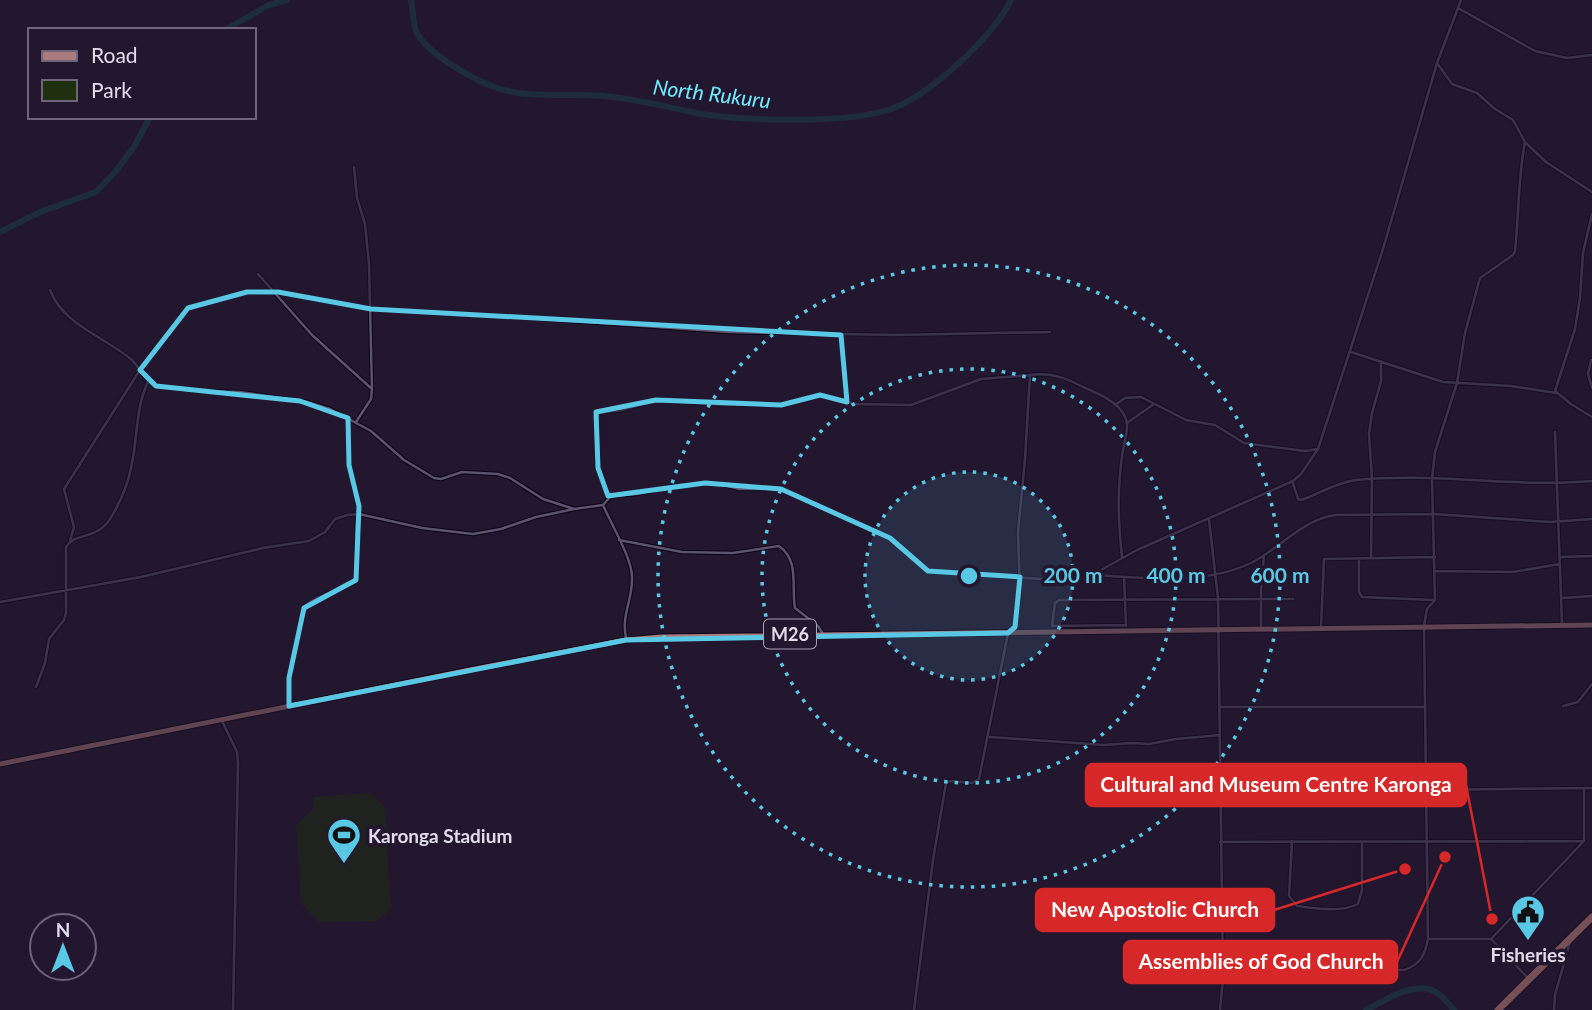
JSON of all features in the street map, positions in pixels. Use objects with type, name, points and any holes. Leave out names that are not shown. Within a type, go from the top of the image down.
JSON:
[{"type":"highway","points":[[1498,1010],[1592,917]]},
{"type":"main road","name":"M26","points":[[0,764],[626,640],[823,634],[1008,633],[1126,628],[1217,630],[1592,625]]},
{"type":"street","points":[[1092,575],[1122,557],[1293,481],[1318,449],[1384,249],[1437,63],[1461,0]]},
{"type":"street","points":[[1458,8],[1535,51],[1567,58],[1592,55]]},
{"type":"street","points":[[1437,63],[1452,84],[1477,93],[1513,120],[1525,142],[1546,162],[1592,192]]},
{"type":"street","points":[[1223,978],[1316,970],[1404,970],[1412,968],[1422,960],[1428,939],[1424,626],[1425,614],[1435,600],[1432,479],[1435,452],[1457,383],[1464,338],[1480,278],[1515,251],[1525,142]]},
{"type":"street","points":[[354,167],[357,198],[365,224],[371,309],[372,389],[371,399],[356,422]]},
{"type":"street","points":[[1556,393],[1575,329],[1583,253],[1592,214]]},
{"type":"street","points":[[258,274],[312,335],[372,389]]},
{"type":"street","points":[[50,290],[60,309],[122,352],[148,382],[156,386],[195,391],[240,392],[307,402],[330,409],[371,430],[404,460],[434,478],[441,479],[462,472],[498,474],[544,499],[574,509]]},
{"type":"street","points":[[36,687],[45,663],[49,639],[64,620],[67,543],[74,527],[64,489],[140,370],[188,308],[241,293],[274,292],[371,309],[488,314],[729,332],[841,335],[1050,332]]},
{"type":"street","points":[[841,335],[847,402]]},
{"type":"street","points":[[1351,352],[1443,382],[1511,386],[1556,393],[1592,415]]},
{"type":"street","points":[[1371,558],[1372,480],[1369,434],[1381,381],[1381,360]]},
{"type":"street","points":[[1591,360],[1588,374],[1592,388]]},
{"type":"street","points":[[914,1010],[933,860],[946,783],[977,782],[989,737],[1008,633],[1015,627],[1020,598],[1018,532],[1030,375]]},
{"type":"street","points":[[609,497],[598,468],[598,413],[622,410],[656,400],[724,405],[781,405],[820,396],[847,402],[901,407],[981,379],[1054,375],[1068,379],[1115,405],[1127,423],[1118,518],[1122,557]]},
{"type":"street","points":[[70,541],[96,533],[109,523],[114,513],[131,468],[137,421],[148,382]]},
{"type":"street","points":[[1115,405],[1120,400],[1143,397],[1186,420],[1215,425],[1244,443],[1304,451],[1318,449]]},
{"type":"street","points":[[1127,423],[1154,404]]},
{"type":"street","points":[[289,706],[289,678],[301,615],[312,600],[355,580],[356,524],[359,514],[358,498],[349,466],[348,419]]},
{"type":"street","points":[[1555,432],[1562,624]]},
{"type":"street","points":[[1293,481],[1298,499],[1301,500],[1349,481],[1432,479],[1558,484],[1592,481]]},
{"type":"street","points":[[0,602],[176,570],[263,548],[309,541],[325,532],[335,519],[359,514],[422,528],[473,534],[536,517],[603,505],[609,497],[643,493],[672,485],[717,483],[739,489],[781,489],[890,538],[928,571],[1061,580],[1092,575],[1216,575],[1264,555],[1287,537],[1322,518],[1336,515],[1434,514],[1559,522],[1592,519]]},
{"type":"street","points":[[603,505],[620,540],[632,575],[624,619],[626,640]]},
{"type":"street","points":[[1209,520],[1218,598],[1223,978],[1220,1010]]},
{"type":"street","points":[[620,540],[682,552],[733,553],[781,547],[793,568],[796,608],[818,626],[823,634]]},
{"type":"street","points":[[1261,628],[1264,555]]},
{"type":"street","points":[[1559,557],[1592,556]]},
{"type":"street","points":[[1321,628],[1324,559],[1434,557]]},
{"type":"street","points":[[1359,558],[1359,592],[1362,597],[1435,600]]},
{"type":"street","points":[[1435,570],[1513,572],[1560,564]]},
{"type":"street","points":[[1124,577],[1124,600],[1126,628],[1052,625],[1055,603],[1059,600],[1124,600],[1218,598],[1293,599]]},
{"type":"street","points":[[1563,598],[1592,596]]},
{"type":"street","points":[[1563,706],[1578,702],[1592,684]]},
{"type":"street","points":[[1220,706],[1425,707]]},
{"type":"street","points":[[222,721],[237,752],[238,763],[233,1010]]},
{"type":"street","points":[[989,737],[1104,745],[1149,744],[1220,736]]},
{"type":"street","points":[[1219,772],[1425,772]]},
{"type":"street","points":[[1491,939],[1584,841],[1584,789]]},
{"type":"street","points":[[1426,790],[1592,789]]},
{"type":"street","points":[[1292,841],[1289,896],[1297,906],[1321,909],[1347,908],[1358,904],[1362,890],[1362,841]]},
{"type":"street","points":[[1220,842],[1584,841]]},
{"type":"street","points":[[1428,939],[1491,939],[1529,979]]},
{"type":"street","points":[[1554,1010],[1555,995],[1570,939]]},
{"type":"highlighted area","points":[[247,292],[278,292],[371,309],[841,335],[847,402],[820,395],[781,405],[656,400],[596,412],[598,468],[608,496],[705,483],[781,489],[890,538],[928,571],[1020,577],[1015,627],[1008,633],[626,640],[289,706],[289,678],[304,608],[356,580],[359,506],[349,465],[348,418],[300,401],[156,386],[140,370],[188,308]]},
{"type":"green space","name":"Karonga Stadium","points":[[370,793],[385,807],[391,909],[377,921],[319,922],[301,903],[296,826],[313,809],[313,797]]},
{"type":"waterway","name":"North Rukuru","points":[[229,28],[269,5],[287,0]]},
{"type":"waterway","name":"North Rukuru","points":[[411,0],[414,24],[421,39],[440,57],[465,73],[497,88],[536,95],[615,97],[702,114],[798,120],[872,114],[906,102],[941,78],[976,47],[1011,0]]},
{"type":"waterway","name":"North Rukuru","points":[[0,232],[40,212],[96,192],[134,147],[149,119]]},
{"type":"waterway","points":[[1366,1010],[1399,993],[1417,988],[1437,992],[1454,1010]]},
{"type":"place","name":"Assemblies of God Church","points":[[1445,857]]},
{"type":"place","name":"Karonga Stadium","points":[[344,865]]},
{"type":"place","name":"New Apostolic Church","points":[[1405,869]]},
{"type":"place","name":"Cultural and Museum Centre Karonga","points":[[1492,919]]},
{"type":"place","name":"Fisheries","points":[[1528,942]]}]
